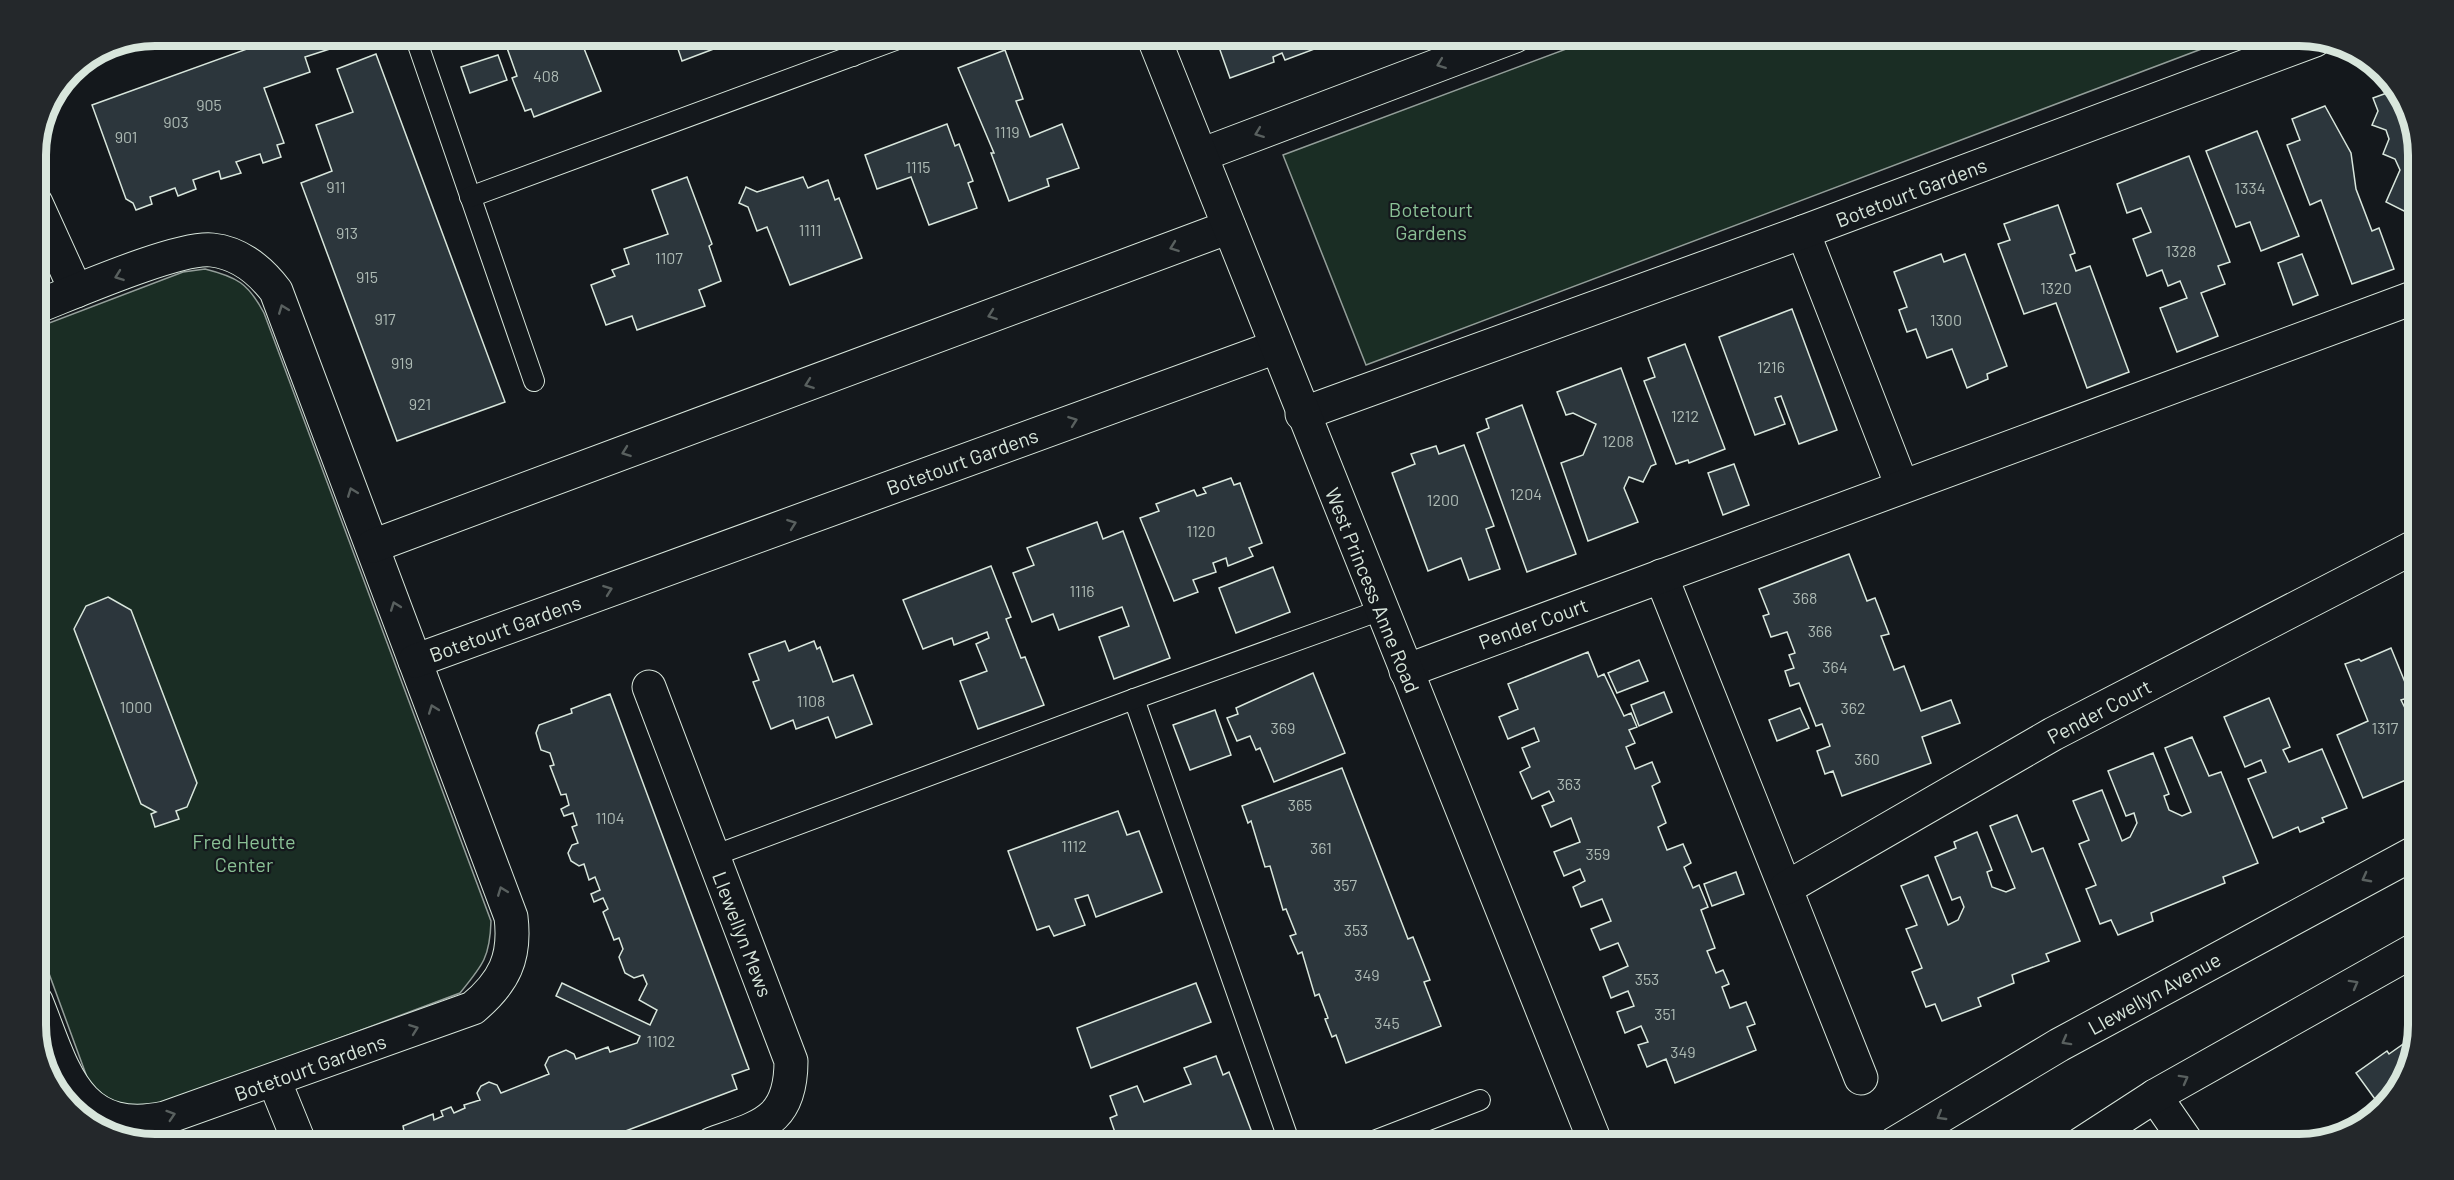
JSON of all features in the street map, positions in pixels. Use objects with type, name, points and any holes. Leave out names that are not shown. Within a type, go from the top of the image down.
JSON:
[{"type":"street","points":[[1201,155],[1488,46]]},
{"type":"street","name":"Botetourt Gardens","points":[[1302,414],[1803,232],[2299,46]]},
{"type":"street","name":"West Princess Anne Road","points":[[1157,47],[1302,414],[1592,1134]]},
{"type":"street","points":[[47,227],[76,291]]},
{"type":"street","points":[[373,546],[1229,227]]},
{"type":"street","points":[[1803,232],[1902,486]]},
{"type":"street","points":[[47,303],[183,253],[211,250],[239,257],[262,273],[276,291],[415,661]]},
{"type":"street","name":"Pender Court","points":[[1406,671],[2407,300]]},
{"type":"street","name":"Botetourt Gardens","points":[[47,1028],[70,1084],[89,1106],[114,1119],[142,1122],[165,1118],[473,1008],[493,992],[508,965],[514,936],[512,917],[415,661],[1276,347]]},
{"type":"street","name":"Pender Court","points":[[1786,888],[1889,831],[2053,734],[2407,550]]},
{"type":"street","points":[[1661,576],[1861,1078]]},
{"type":"street","name":"Llewellyn Mews","points":[[649,687],[790,1061],[791,1086],[781,1108],[763,1125],[739,1134]]},
{"type":"street","name":"Llewellyn Avenue","points":[[1911,1134],[2059,1045],[2408,857]]},
{"type":"street","points":[[2096,1134],[2155,1096],[2408,954]]},
{"type":"street","points":[[274,1080],[296,1134]]},
{"type":"street","points":[[2155,1096],[2181,1134]]},
{"type":"lane","points":[[419,47],[534,381]]},
{"type":"lane","points":[[849,47],[853,56]]},
{"type":"lane","points":[[470,198],[878,47]]},
{"type":"lane","points":[[713,856],[1134,699],[1381,610]]},
{"type":"lane","points":[[1134,699],[1286,1134]]},
{"type":"lane","points":[[1392,1134],[1480,1100]]},
{"type":"green space","name":"Botetourt Gardens","points":[[1573,46],[2209,46],[1366,365],[1283,155]]},
{"type":"green space","name":"Fred Heutte Center","points":[[205,269],[234,279],[247,288],[264,313],[491,921],[489,944],[484,960],[460,993],[156,1107],[135,1107],[110,1099],[88,1080],[47,968],[47,324],[183,272]]},
{"type":"building","points":[[253,47],[336,47],[305,57],[310,72],[264,88],[284,143],[277,145],[281,157],[263,163],[260,154],[236,162],[241,173],[221,179],[219,171],[193,180],[196,189],[178,196],[175,188],[150,197],[152,204],[136,210],[133,203],[126,199],[92,105]]},
{"type":"building","points":[[583,47],[601,91],[534,117],[531,109],[525,111],[512,78],[517,76],[507,48]]},
{"type":"building","points":[[677,47],[720,47],[682,61]]},
{"type":"building","points":[[1219,47],[1320,47],[1285,60],[1282,53],[1273,57],[1274,62],[1230,78]]},
{"type":"building","points":[[1005,50],[1023,99],[1016,101],[1030,137],[1062,124],[1079,168],[1047,179],[1049,186],[1009,201],[991,153],[994,153],[958,68]]},
{"type":"building","points":[[376,54],[505,402],[397,441],[301,183],[332,171],[316,125],[353,112],[337,69]]},
{"type":"building","points":[[498,55],[507,80],[470,93],[461,67]]},
{"type":"building","points":[[2387,93],[2402,120],[2407,148],[2407,213],[2386,202],[2400,170],[2395,159],[2383,154],[2389,139],[2386,130],[2372,125],[2378,111],[2373,98]]},
{"type":"building","points":[[2325,106],[2351,153],[2356,189],[2372,231],[2379,228],[2394,269],[2352,284],[2321,200],[2310,205],[2287,145],[2300,140],[2292,119]]},
{"type":"building","points":[[947,124],[955,146],[959,144],[973,181],[968,183],[977,208],[929,225],[911,177],[877,189],[865,155]]},
{"type":"building","points":[[2257,131],[2299,236],[2261,251],[2250,222],[2236,227],[2206,151]]},
{"type":"building","points":[[2189,156],[2230,262],[2218,266],[2225,284],[2201,293],[2218,336],[2177,352],[2160,308],[2187,298],[2180,281],[2168,286],[2162,270],[2147,276],[2133,239],[2151,232],[2141,208],[2127,213],[2117,184]]},
{"type":"building","points":[[687,177],[712,244],[709,246],[721,281],[699,290],[705,306],[637,330],[632,316],[606,325],[591,285],[615,276],[612,270],[629,264],[624,249],[668,234],[652,190]]},
{"type":"building","points":[[803,177],[808,188],[828,180],[835,200],[839,198],[862,258],[790,285],[767,227],[757,231],[748,207],[739,203],[746,187],[757,192]]},
{"type":"building","points":[[2058,205],[2075,253],[2070,255],[2076,271],[2090,266],[2129,372],[2087,388],[2056,303],[2024,314],[1998,244],[2010,240],[2004,224]]},
{"type":"building","points":[[1941,254],[1944,262],[1965,254],[2007,366],[1987,374],[1988,379],[1967,388],[1952,349],[1927,358],[1916,329],[1907,332],[1899,310],[1907,307],[1894,272]]},
{"type":"building","points":[[2302,254],[2318,295],[2293,305],[2278,263]]},
{"type":"building","points":[[1792,309],[1837,430],[1799,444],[1781,396],[1775,398],[1785,424],[1755,435],[1719,337]]},
{"type":"building","points":[[1685,344],[1725,449],[1689,463],[1688,460],[1676,464],[1644,381],[1655,377],[1648,358]]},
{"type":"building","points":[[1621,368],[1656,464],[1651,466],[1643,482],[1629,477],[1624,488],[1638,522],[1588,541],[1561,463],[1583,455],[1596,424],[1573,413],[1566,415],[1557,392]]},
{"type":"building","points":[[1522,405],[1576,554],[1527,572],[1477,433],[1489,428],[1486,419]]},
{"type":"building","points":[[1464,445],[1494,526],[1486,529],[1500,569],[1469,580],[1461,558],[1428,571],[1392,473],[1415,464],[1411,454],[1436,446],[1439,454]]},
{"type":"building","points":[[1734,464],[1749,505],[1723,515],[1708,473]]},
{"type":"building","points":[[1231,478],[1234,485],[1240,483],[1262,543],[1249,548],[1253,556],[1228,566],[1226,558],[1213,563],[1216,572],[1193,580],[1198,592],[1174,601],[1140,518],[1159,511],[1156,504],[1194,490],[1197,496],[1206,493],[1203,488]]},
{"type":"building","points":[[1097,522],[1103,539],[1123,531],[1170,658],[1114,679],[1099,637],[1129,626],[1122,607],[1059,630],[1053,614],[1032,622],[1013,573],[1034,565],[1027,548]]},
{"type":"building","points":[[1849,554],[1867,601],[1875,598],[1889,634],[1881,636],[1894,670],[1904,666],[1921,711],[1951,700],[1960,723],[1922,737],[1931,763],[1842,796],[1833,771],[1825,774],[1817,751],[1830,746],[1822,724],[1816,726],[1799,683],[1790,686],[1785,671],[1794,668],[1789,655],[1795,653],[1787,632],[1771,637],[1763,616],[1769,614],[1759,589]]},
{"type":"building","points":[[991,566],[1011,617],[1006,619],[1021,658],[1025,657],[1044,705],[978,729],[960,681],[987,671],[976,644],[989,638],[987,632],[954,645],[952,638],[923,649],[903,600]]},
{"type":"building","points":[[1273,567],[1290,612],[1236,633],[1219,588]]},
{"type":"building","points":[[108,597],[131,610],[197,783],[187,807],[176,811],[179,819],[155,827],[151,814],[156,812],[141,804],[74,629],[86,606]]},
{"type":"building","points":[[785,641],[789,651],[814,641],[817,649],[820,647],[833,682],[853,675],[872,724],[836,738],[828,717],[796,729],[793,720],[771,729],[753,682],[759,680],[749,654]]},
{"type":"building","points":[[2391,648],[2408,689],[2408,698],[2401,700],[2408,709],[2408,779],[2363,798],[2337,735],[2368,721],[2345,664],[2359,659],[2361,661]]},
{"type":"building","points":[[1588,652],[1598,677],[1604,674],[1624,716],[1631,713],[1637,727],[1629,730],[1635,743],[1626,747],[1635,769],[1652,762],[1660,782],[1652,786],[1666,823],[1658,827],[1667,850],[1683,844],[1691,863],[1684,867],[1693,888],[1699,885],[1708,907],[1701,910],[1715,948],[1707,951],[1716,973],[1723,970],[1729,984],[1722,987],[1730,1008],[1746,1002],[1755,1024],[1747,1027],[1756,1050],[1675,1083],[1666,1059],[1647,1067],[1638,1045],[1648,1042],[1641,1026],[1625,1033],[1617,1012],[1634,1006],[1628,991],[1611,998],[1603,977],[1628,966],[1618,943],[1600,950],[1591,929],[1611,921],[1602,899],[1581,907],[1573,887],[1585,881],[1580,869],[1564,876],[1554,852],[1580,842],[1571,818],[1551,827],[1542,806],[1554,801],[1549,791],[1532,799],[1520,772],[1530,767],[1522,748],[1539,741],[1534,728],[1508,739],[1499,717],[1518,709],[1508,684]]},
{"type":"building","points":[[1639,660],[1648,681],[1617,693],[1608,673]]},
{"type":"building","points":[[1313,673],[1345,753],[1274,782],[1260,748],[1256,750],[1250,736],[1237,741],[1227,718],[1238,714],[1236,708]]},
{"type":"building","points":[[1664,692],[1672,712],[1639,726],[1631,705]]},
{"type":"building","points":[[610,694],[749,1069],[732,1075],[737,1089],[618,1134],[396,1134],[404,1131],[403,1126],[433,1114],[434,1120],[443,1116],[441,1111],[451,1107],[454,1113],[465,1108],[464,1105],[480,1100],[477,1093],[481,1086],[489,1082],[497,1085],[501,1093],[549,1074],[545,1065],[549,1057],[566,1050],[574,1054],[576,1059],[608,1047],[610,1052],[637,1043],[640,1036],[556,996],[562,983],[650,1025],[657,1010],[639,1000],[647,984],[643,975],[634,978],[625,973],[619,957],[623,949],[619,938],[614,940],[603,912],[608,909],[603,898],[594,902],[591,894],[600,890],[595,877],[589,880],[584,864],[579,866],[571,861],[568,853],[572,845],[578,843],[572,827],[577,825],[573,813],[564,816],[561,809],[569,805],[566,794],[561,795],[550,766],[554,765],[550,753],[541,750],[536,733],[539,725],[572,713],[571,709]]},
{"type":"building","points":[[2269,698],[2290,747],[2283,750],[2289,762],[2322,749],[2347,808],[2322,818],[2324,822],[2300,832],[2298,827],[2273,838],[2248,779],[2266,772],[2261,760],[2245,767],[2224,717]]},
{"type":"building","points":[[1800,708],[1809,728],[1777,741],[1769,720]]},
{"type":"building","points":[[1215,710],[1231,755],[1190,770],[1173,725]]},
{"type":"building","points":[[2192,737],[2209,776],[2221,772],[2258,863],[2223,877],[2225,883],[2151,913],[2153,921],[2118,935],[2111,920],[2100,924],[2086,889],[2096,885],[2079,844],[2089,840],[2073,801],[2102,790],[2122,841],[2130,837],[2137,823],[2134,813],[2126,816],[2108,771],[2153,753],[2169,794],[2164,796],[2169,810],[2182,816],[2191,812],[2165,748]]},
{"type":"building","points":[[1342,768],[1408,939],[1413,937],[1430,980],[1424,982],[1441,1026],[1346,1063],[1336,1035],[1332,1037],[1319,994],[1315,996],[1302,952],[1298,954],[1290,936],[1296,934],[1286,909],[1283,910],[1270,866],[1265,867],[1251,821],[1248,823],[1242,806]]},
{"type":"building","points":[[1118,811],[1127,835],[1139,831],[1162,892],[1096,917],[1088,895],[1075,899],[1085,925],[1054,936],[1049,926],[1037,930],[1008,851]]},
{"type":"building","points":[[2017,815],[2032,852],[2043,848],[2080,941],[2046,954],[2049,961],[2012,975],[2014,983],[1978,998],[1981,1006],[1942,1021],[1935,1004],[1926,1007],[1912,972],[1922,968],[1906,929],[1917,925],[1901,886],[1928,875],[1948,925],[1958,920],[1964,907],[1960,897],[1952,900],[1935,857],[1956,848],[1954,842],[1977,832],[1992,870],[1987,872],[1992,887],[2006,892],[2015,888],[1990,826]]},
{"type":"building","points":[[1736,872],[1744,894],[1712,906],[1704,884]]},
{"type":"building","points":[[1196,983],[1211,1022],[1091,1068],[1077,1028]]},
{"type":"building","points":[[2406,1042],[2402,1060],[2396,1073],[2377,1101],[2356,1073],[2387,1051],[2389,1054]]},
{"type":"building","points":[[1216,1056],[1223,1075],[1229,1072],[1253,1134],[1116,1134],[1110,1118],[1117,1115],[1110,1096],[1137,1086],[1144,1102],[1191,1084],[1184,1068]]}]
